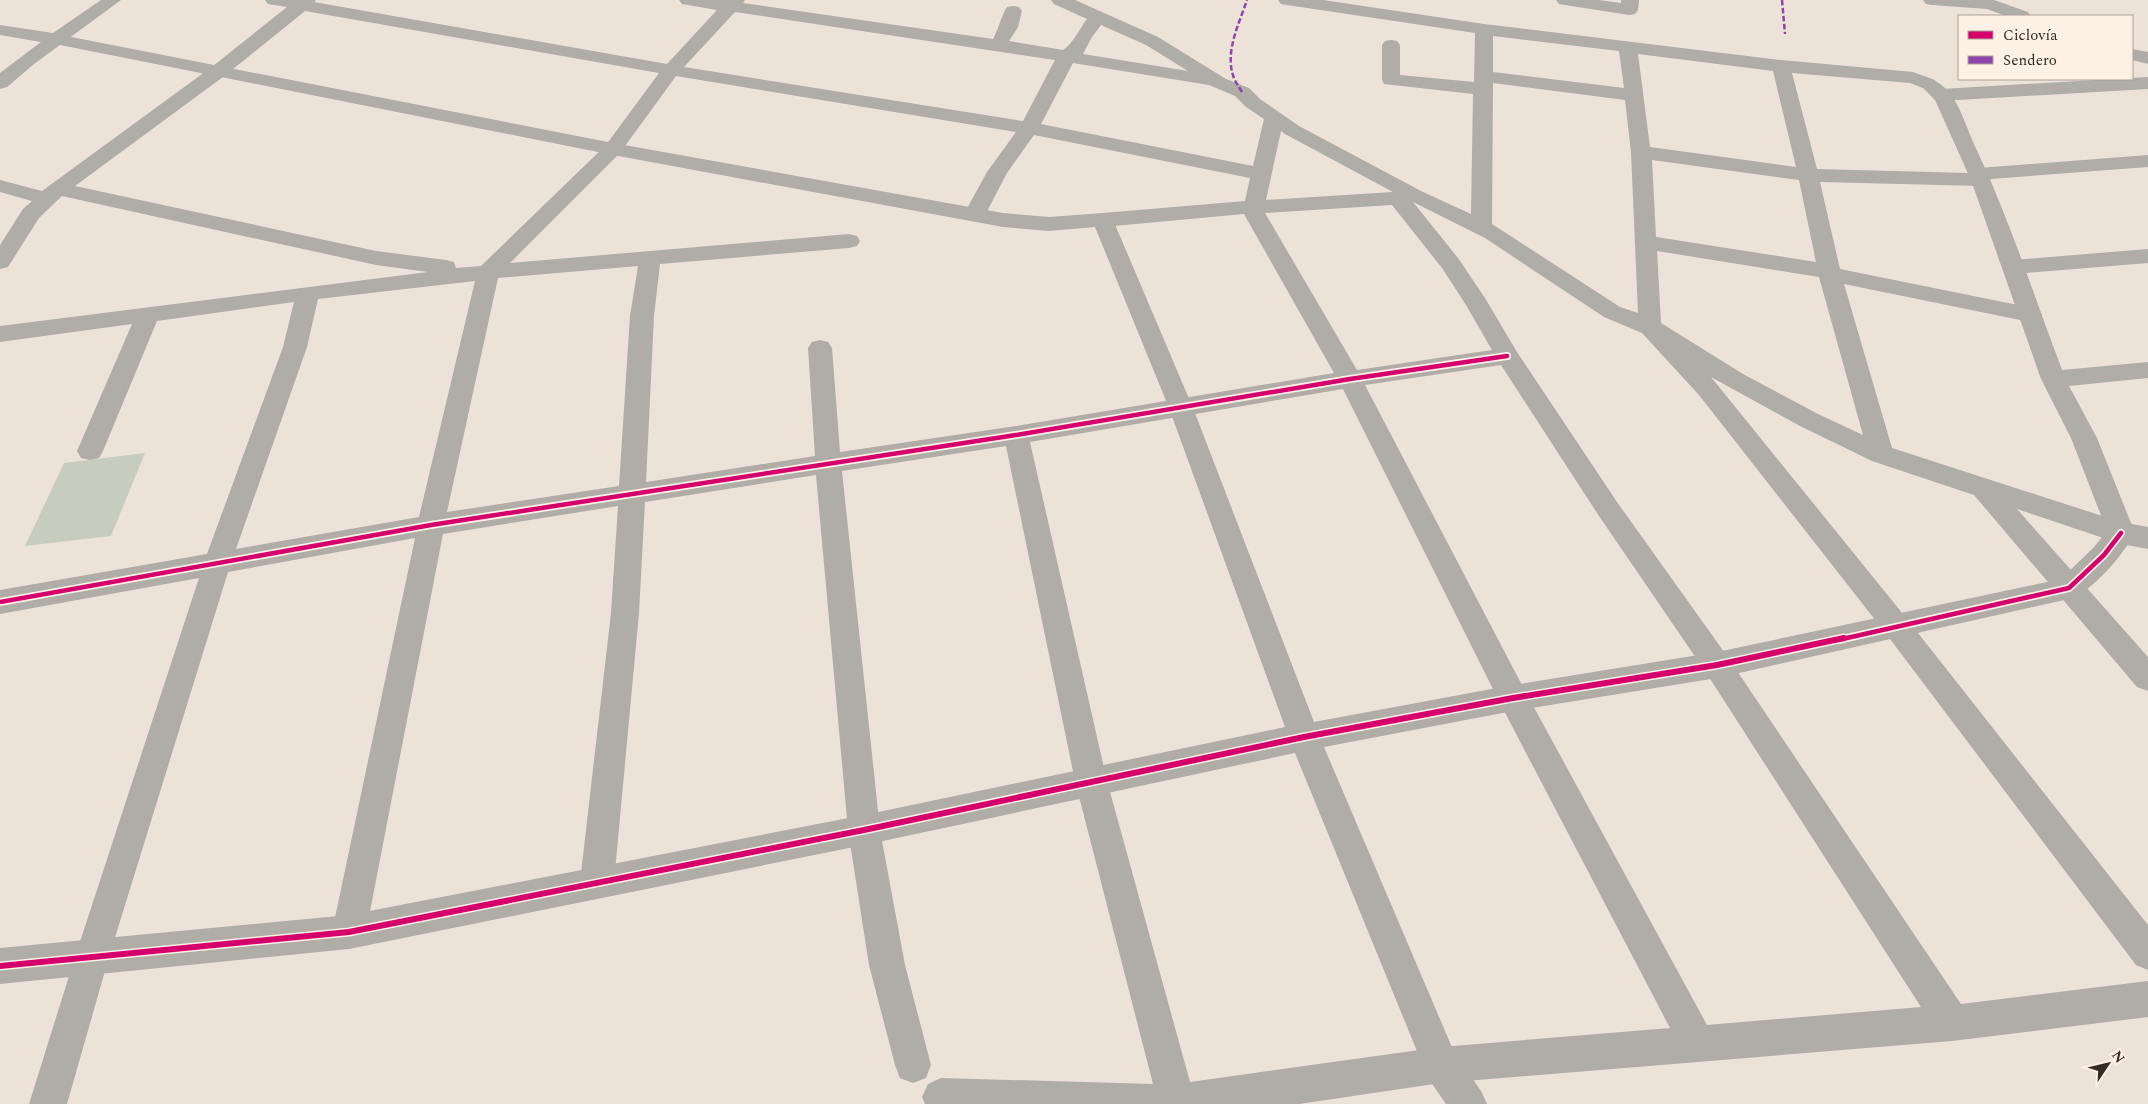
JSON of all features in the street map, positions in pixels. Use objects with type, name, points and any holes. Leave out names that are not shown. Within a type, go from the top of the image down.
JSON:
[{"type":"street","points":[[0,84],[27,60],[112,0]]},
{"type":"street","points":[[274,0],[304,2],[671,70],[1029,128],[1262,174]]},
{"type":"street","points":[[688,0],[733,4],[998,45],[1219,83]]},
{"type":"street","points":[[1060,0],[1152,41],[1219,83],[1242,92],[1292,130],[1406,197],[1493,233],[1612,312],[1650,326],[1734,380],[1809,420],[1881,454],[2121,534],[2148,538]]},
{"type":"street","points":[[1287,0],[1484,29],[1781,66],[1913,78],[1936,90],[2148,83]]},
{"type":"street","points":[[1565,0],[1630,10],[1630,0]]},
{"type":"street","points":[[1932,0],[1989,4],[2019,15]]},
{"type":"street","points":[[0,262],[31,214],[52,194],[220,70],[304,2]]},
{"type":"street","points":[[349,932],[431,525],[488,272],[612,149],[671,70],[733,4]]},
{"type":"street","points":[[998,45],[1009,27],[1014,11]]},
{"type":"street","points":[[975,214],[997,172],[1029,128],[1066,56],[1078,49],[1083,36],[1098,17]]},
{"type":"street","points":[[1481,228],[1484,29]]},
{"type":"street","points":[[0,30],[220,70],[612,149],[1002,220],[1049,224],[1406,197]]},
{"type":"street","points":[[1391,45],[1391,80],[1483,82],[1634,95]]},
{"type":"street","points":[[1628,46],[1640,152],[1650,326],[1708,389],[1898,627],[2148,953]]},
{"type":"street","points":[[2133,55],[2148,58]]},
{"type":"street","points":[[1781,66],[1830,272],[1881,454]]},
{"type":"street","points":[[2133,69],[2148,70]]},
{"type":"street","points":[[1936,90],[1962,80]]},
{"type":"street","points":[[1936,90],[1980,177],[2053,379],[2084,438],[2121,534]]},
{"type":"street","points":[[1274,118],[1254,207],[1255,215],[1350,379],[1513,698],[1698,1044]]},
{"type":"street","points":[[1640,152],[1808,175],[1980,177],[2148,161]]},
{"type":"street","points":[[0,186],[52,194],[376,258],[488,272]]},
{"type":"street","points":[[1406,197],[1477,303],[1507,356],[1608,509],[1717,665],[1952,1023]]},
{"type":"street","points":[[1103,220],[1180,408],[1304,737],[1441,1065],[1468,1104]]},
{"type":"street","points":[[0,334],[308,293],[488,272],[849,241]]},
{"type":"street","points":[[1645,242],[1830,272],[2030,314]]},
{"type":"street","points":[[2013,267],[2148,256]]},
{"type":"street","points":[[597,882],[625,613],[642,316],[650,257]]},
{"type":"street","points":[[48,1104],[92,957],[218,562],[295,347],[308,293]]},
{"type":"street","points":[[90,451],[148,315]]},
{"type":"street","points":[[820,348],[828,464],[864,830],[887,965],[913,1065]]},
{"type":"street","points":[[1,604],[218,562],[431,525],[1016,435],[1350,379],[1507,356]]},
{"type":"street","points":[[2053,379],[2148,370]]},
{"type":"street","points":[[1016,435],[1091,780],[1177,1103]]},
{"type":"street","points":[[1983,488],[2148,678]]},
{"type":"street","points":[[0,966],[349,932],[864,830],[1091,780],[1304,737],[1513,698],[1717,665],[1898,627],[2069,588],[2104,556],[2121,534]]},
{"type":"street","points":[[942,1097],[1177,1103],[1441,1065],[1952,1023],[2148,999]]},
{"type":"green space","points":[[145,453],[111,536],[25,546],[64,463]]},
{"type":"marked path","points":[[1242,92],[1234,79],[1231,70],[1231,60],[1234,39],[1247,0]]},
{"type":"marked path","points":[[1782,0],[1785,34]]},
{"type":"cycle path","points":[[0,602],[431,525],[1016,435],[1350,379],[1507,356]]},
{"type":"cycle path","points":[[0,966],[349,932],[864,830],[1304,737],[1513,698],[1717,665],[2069,588],[2104,555],[2121,533]]}]
